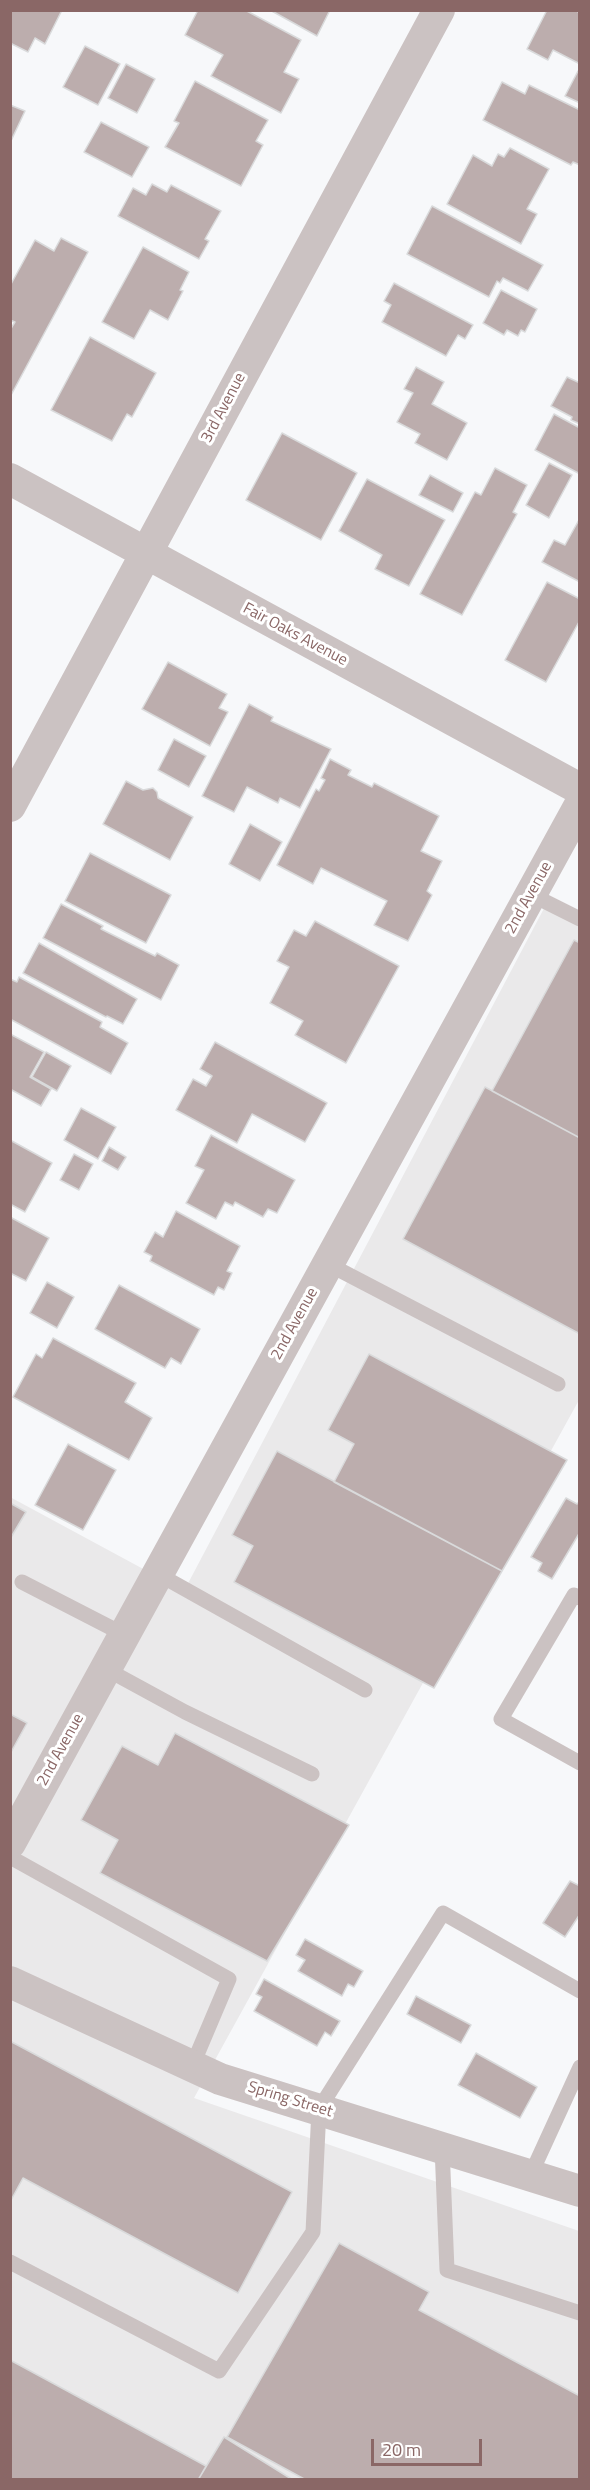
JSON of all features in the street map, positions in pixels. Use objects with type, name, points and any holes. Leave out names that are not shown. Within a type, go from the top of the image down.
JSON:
[{"type":"street","name":"3rd Avenue","points":[[10,806],[439,10]]},
{"type":"street","name":"Fair Oaks Avenue","points":[[10,479],[579,789]]},
{"type":"street","name":"2nd Avenue","points":[[10,1843],[579,805]]},
{"type":"street","name":"Spring Street","points":[[10,1982],[193,2064],[220,2079],[531,2174],[579,2191]]},
{"type":"lane","points":[[530,894],[579,919]]},
{"type":"lane","points":[[328,1264],[558,1384]]},
{"type":"lane","points":[[158,1574],[365,1690]]},
{"type":"lane","points":[[22,1582],[125,1635]]},
{"type":"lane","points":[[579,1598],[574,1595],[501,1719],[579,1763]]},
{"type":"lane","points":[[106,1669],[185,1712],[312,1774]]},
{"type":"lane","points":[[10,1857],[229,1979],[193,2064]]},
{"type":"lane","points":[[10,2262],[219,2371],[313,2232],[319,2109],[443,1913],[579,1991]]},
{"type":"lane","points":[[531,2174],[579,2067]]},
{"type":"lane","points":[[442,2147],[447,2270],[579,2313]]},
{"type":"shaded area","points":[[550,897],[579,912],[579,1400],[194,2098],[579,2231],[579,2479],[11,2479],[10,1497],[184,1591]]},
{"type":"building","points":[[10,10],[62,10],[45,44],[35,38],[28,52],[10,43]]},
{"type":"building","points":[[198,10],[245,10],[301,40],[284,72],[299,79],[281,113],[211,76],[223,55],[185,35]]},
{"type":"building","points":[[270,10],[330,10],[317,36]]},
{"type":"building","points":[[547,10],[575,10],[580,13],[580,64],[553,50],[548,60],[527,49]]},
{"type":"building","points":[[85,46],[120,64],[98,105],[63,87]]},
{"type":"building","points":[[126,64],[155,79],[137,113],[108,98]]},
{"type":"building","points":[[578,71],[580,72],[580,103],[565,96]]},
{"type":"building","points":[[195,81],[268,120],[256,141],[263,145],[241,186],[165,147],[179,123],[174,121]]},
{"type":"building","points":[[502,82],[525,94],[529,85],[580,110],[580,165],[573,162],[571,165],[483,120]]},
{"type":"building","points":[[10,105],[25,111],[10,143]]},
{"type":"building","points":[[101,122],[149,147],[132,177],[84,152]]},
{"type":"building","points":[[510,148],[549,169],[527,209],[537,214],[521,244],[447,204],[473,155],[492,166],[498,154],[504,157]]},
{"type":"building","points":[[152,184],[167,192],[171,185],[221,211],[205,239],[209,241],[199,259],[118,216],[133,188],[146,195]]},
{"type":"building","points":[[432,206],[543,265],[528,291],[503,278],[500,283],[497,281],[489,297],[407,254]]},
{"type":"building","points":[[61,238],[88,252],[10,397],[10,330],[15,322],[10,320],[10,286],[35,240],[54,251]]},
{"type":"building","points":[[143,247],[189,272],[180,290],[183,291],[168,320],[150,310],[134,339],[102,322]]},
{"type":"building","points":[[394,283],[473,325],[465,339],[458,335],[446,356],[382,322],[391,305],[384,301]]},
{"type":"building","points":[[501,290],[537,309],[525,332],[521,330],[518,336],[507,330],[504,335],[483,323]]},
{"type":"building","points":[[90,337],[156,373],[132,417],[127,414],[112,441],[51,410]]},
{"type":"building","points":[[416,367],[444,382],[432,404],[467,423],[447,460],[415,443],[420,434],[397,422],[413,393],[404,389]]},
{"type":"building","points":[[567,377],[580,383],[580,424],[551,406]]},
{"type":"building","points":[[554,414],[580,428],[580,474],[535,450]]},
{"type":"building","points":[[282,433],[357,473],[321,540],[246,500]]},
{"type":"building","points":[[549,463],[572,475],[549,518],[526,505]]},
{"type":"building","points":[[495,468],[527,485],[513,512],[517,514],[462,615],[420,594],[475,492],[481,495]]},
{"type":"building","points":[[430,475],[463,493],[453,512],[419,495]]},
{"type":"building","points":[[367,479],[445,520],[409,586],[375,569],[382,555],[339,531]]},
{"type":"building","points":[[580,518],[580,582],[542,562],[554,540],[565,545]]},
{"type":"building","points":[[547,582],[580,599],[580,620],[546,682],[505,660]]},
{"type":"building","points":[[168,662],[227,694],[219,708],[228,712],[210,746],[142,709]]},
{"type":"building","points":[[249,704],[273,717],[271,721],[331,749],[300,808],[280,798],[278,803],[247,787],[234,812],[202,796]]},
{"type":"building","points":[[174,739],[206,756],[189,787],[158,770]]},
{"type":"building","points":[[330,759],[351,770],[348,775],[372,787],[374,783],[439,816],[421,851],[442,861],[427,891],[432,895],[408,941],[374,925],[387,901],[321,868],[313,884],[277,865],[316,789],[319,791],[325,780],[321,778]]},
{"type":"building","points":[[126,781],[143,790],[153,788],[158,798],[193,817],[170,860],[103,824]]},
{"type":"building","points":[[250,824],[282,842],[260,881],[229,864]]},
{"type":"building","points":[[90,853],[171,895],[146,943],[65,901]]},
{"type":"building","points":[[61,904],[103,926],[101,929],[155,956],[157,953],[179,965],[161,1000],[43,938]]},
{"type":"building","points":[[315,921],[399,966],[346,1063],[295,1035],[303,1021],[270,1003],[289,967],[277,961],[294,930],[306,936]]},
{"type":"building","points":[[574,940],[580,943],[580,1138],[492,1091]]},
{"type":"building","points":[[39,943],[137,999],[123,1024],[23,973]]},
{"type":"building","points":[[19,977],[102,1022],[100,1027],[128,1043],[111,1074],[10,1019],[10,979],[17,982]]},
{"type":"building","points":[[10,1034],[44,1052],[30,1077],[51,1089],[41,1106],[10,1089]]},
{"type":"building","points":[[215,1042],[327,1103],[305,1142],[252,1114],[237,1143],[176,1110],[193,1079],[206,1086],[212,1076],[200,1069]]},
{"type":"building","points":[[46,1052],[71,1066],[57,1091],[32,1077]]},
{"type":"building","points":[[485,1087],[580,1138],[580,1334],[403,1239]]},
{"type":"building","points":[[81,1108],[116,1127],[98,1159],[64,1140]]},
{"type":"building","points":[[211,1135],[295,1180],[277,1213],[268,1209],[263,1217],[235,1202],[233,1206],[225,1202],[216,1219],[186,1203],[204,1170],[195,1166]]},
{"type":"building","points":[[10,1140],[52,1163],[25,1212],[10,1204]]},
{"type":"building","points":[[109,1147],[126,1157],[118,1170],[102,1161]]},
{"type":"building","points":[[74,1154],[93,1164],[79,1190],[60,1180]]},
{"type":"building","points":[[176,1211],[240,1246],[227,1271],[232,1273],[224,1290],[218,1287],[214,1295],[150,1261],[152,1256],[144,1252],[155,1232],[163,1237]]},
{"type":"building","points":[[10,1217],[49,1238],[26,1281],[10,1273]]},
{"type":"building","points":[[47,1282],[74,1297],[57,1328],[30,1313]]},
{"type":"building","points":[[119,1285],[200,1329],[181,1364],[171,1358],[165,1368],[95,1329]]},
{"type":"building","points":[[53,1338],[136,1383],[125,1402],[152,1418],[129,1460],[13,1397],[36,1354],[42,1358]]},
{"type":"building","points":[[369,1354],[567,1460],[502,1571],[334,1482],[354,1444],[328,1430]]},
{"type":"building","points":[[68,1444],[116,1470],[83,1530],[35,1505]]},
{"type":"building","points":[[277,1451],[502,1571],[434,1688],[234,1582],[253,1546],[232,1535]]},
{"type":"building","points":[[566,1498],[577,1504],[580,1501],[580,1532],[552,1579],[538,1571],[542,1563],[531,1557]]},
{"type":"building","points":[[10,1503],[26,1512],[10,1539]]},
{"type":"building","points":[[10,1714],[27,1723],[10,1754]]},
{"type":"building","points":[[175,1733],[349,1825],[267,1961],[100,1873],[118,1840],[81,1820],[122,1746],[158,1765]]},
{"type":"building","points":[[570,1881],[580,1886],[580,1914],[565,1937],[543,1923]]},
{"type":"building","points":[[305,1939],[363,1971],[354,1987],[348,1984],[342,1996],[298,1971],[305,1960],[296,1955]]},
{"type":"building","points":[[264,1979],[340,2021],[331,2036],[325,2032],[317,2046],[254,2011],[262,1997],[256,1994]]},
{"type":"building","points":[[416,1996],[471,2025],[461,2043],[407,2014]]},
{"type":"building","points":[[10,2041],[292,2192],[238,2293],[23,2178],[10,2202]]},
{"type":"building","points":[[476,2053],[537,2087],[520,2118],[458,2085]]},
{"type":"building","points":[[339,2243],[429,2292],[419,2310],[580,2396],[580,2480],[306,2480],[227,2437]]},
{"type":"building","points":[[10,2360],[206,2466],[198,2480],[10,2480]]},
{"type":"building","points":[[224,2437],[293,2480],[198,2480]]}]
